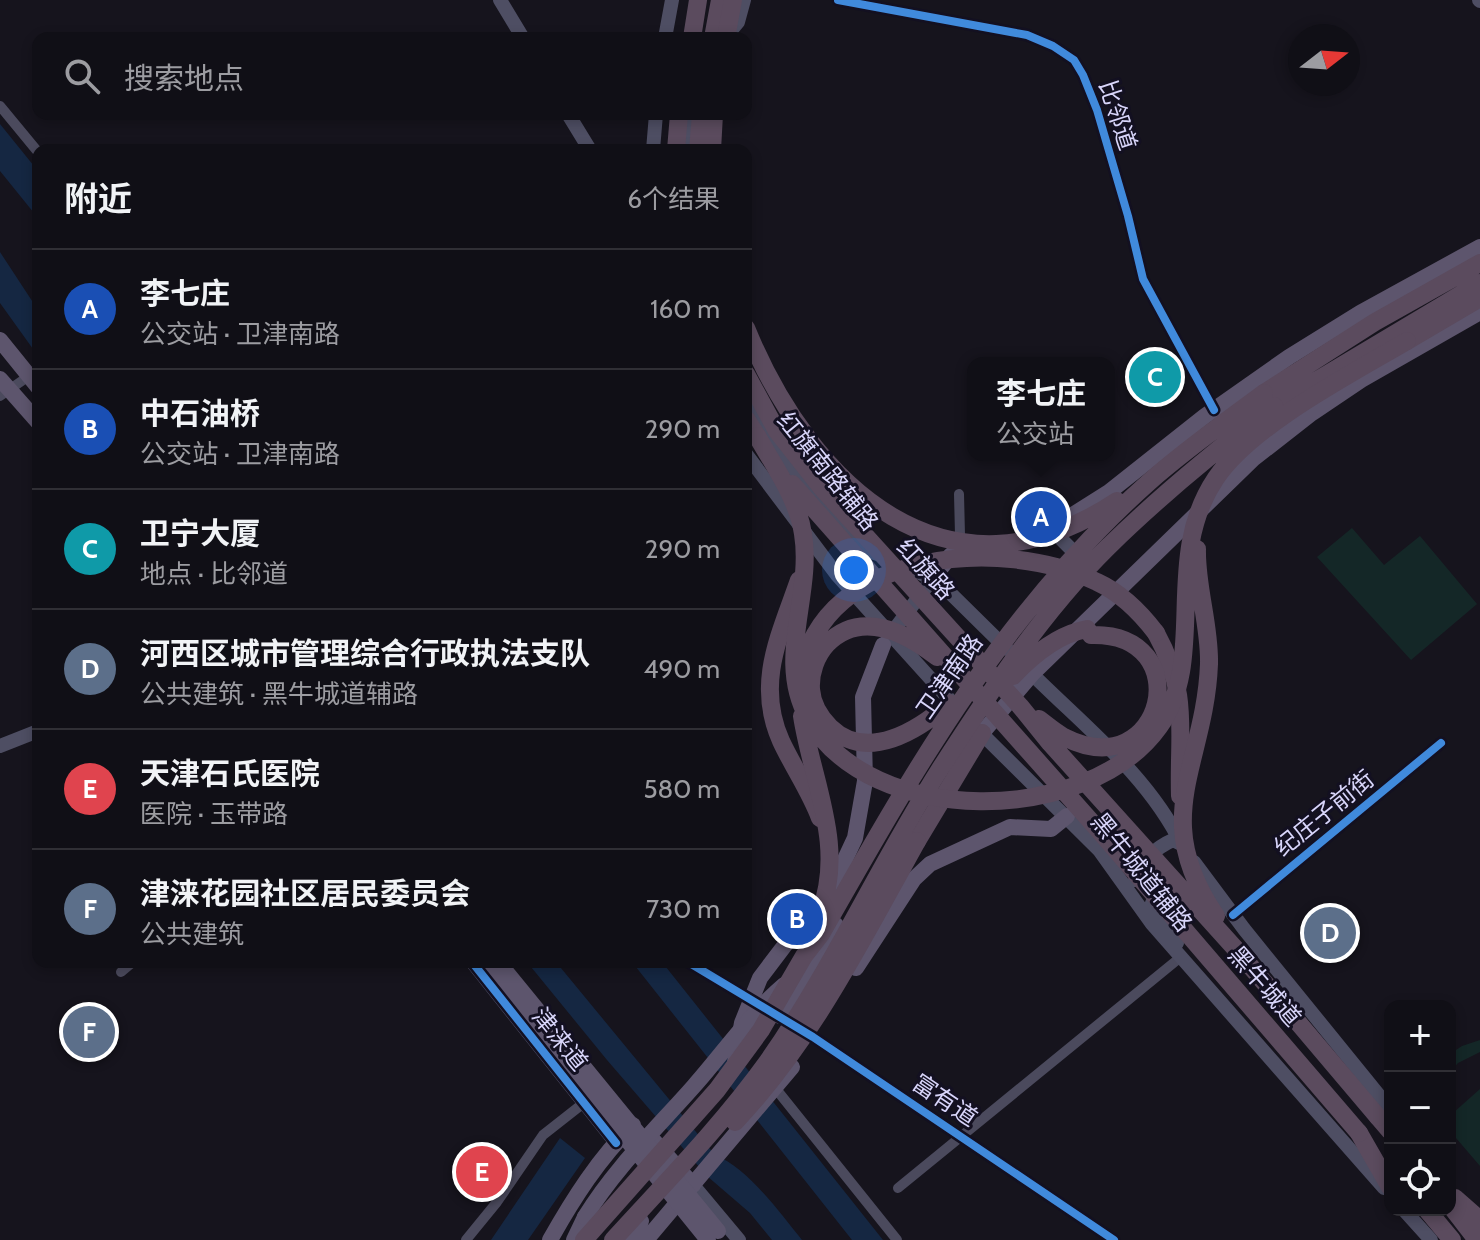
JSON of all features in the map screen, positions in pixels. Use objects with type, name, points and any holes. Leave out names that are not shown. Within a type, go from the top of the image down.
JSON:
[{"type":"highway","points":[[693,32],[698,0]]},
{"type":"highway","points":[[714,32],[720,0]]},
{"type":"highway","points":[[727,32],[733,0]]},
{"type":"highway","points":[[676,144],[678,120]]},
{"type":"highway","points":[[698,144],[700,120]]},
{"type":"highway","points":[[711,144],[713,120]]},
{"type":"highway","name":"卫津南路","points":[[584,1240],[717,1090],[761,1030],[791,978],[809,960],[821,934],[968,680],[1102,526],[1154,478],[1375,322],[1480,263]]},
{"type":"highway","name":"卫津南路","points":[[613,1240],[730,1110],[768,1061],[807,1003],[927,791],[1006,669],[1106,549],[1269,399],[1480,283]]},
{"type":"highway","points":[[757,436],[801,520],[803,570],[794,645],[796,685],[808,718],[831,747],[850,763],[872,776],[929,796],[996,802],[1038,797],[1082,783],[1121,763],[1144,745],[1165,717],[1180,679],[1188,548],[1194,522],[1204,498],[1229,461],[1262,433],[1323,391],[1480,298]]},
{"type":"highway","points":[[752,341],[769,379],[808,438],[837,474],[860,497],[884,514],[925,533],[982,544],[1037,538],[1090,518],[1154,478]]},
{"type":"highway","name":"红旗路","points":[[752,385],[777,431],[811,475],[1020,706],[1118,821]]},
{"type":"highway","name":"红旗路","points":[[752,428],[797,491],[1103,835]]},
{"type":"highway","points":[[1176,818],[1204,708],[1209,664],[1197,554],[1204,498]]},
{"type":"highway","points":[[809,960],[828,888],[827,838],[820,786],[807,743],[799,695],[801,672],[814,636],[841,603],[878,579],[932,562],[970,557],[1021,559],[1078,574],[1113,591],[1143,617],[1163,647],[1177,682],[1182,724],[1176,818],[1185,851],[1195,880],[1241,955]]},
{"type":"highway","points":[[803,570],[776,644],[768,691],[772,717],[780,739],[811,796],[827,838]]},
{"type":"highway","points":[[866,626],[905,635],[968,680],[918,728],[900,737],[876,742],[854,740],[835,731],[818,711],[811,688],[814,667],[824,647],[839,634],[866,626]]},
{"type":"highway","points":[[623,1240],[751,1105],[776,1074],[841,975],[917,841],[972,722],[1030,659],[1067,634],[1087,629],[1091,635],[1119,638],[1137,648],[1153,667],[1158,687],[1157,706],[1148,724],[1133,738],[1112,745],[1083,743],[1065,737],[1020,706]]},
{"type":"highway","name":"黑牛城道","points":[[1118,821],[1384,1117]]},
{"type":"highway","name":"黑牛城道","points":[[1103,835],[1384,1161]]},
{"type":"highway","points":[[1359,1133],[1384,1177]]},
{"type":"highway","points":[[1456,1199],[1480,1221]]},
{"type":"highway","points":[[1456,1213],[1477,1240]]},
{"type":"highway","points":[[1432,1216],[1452,1240]]},
{"type":"main road","points":[[500,0],[519,32]]},
{"type":"main road","points":[[509,0],[528,32]]},
{"type":"main road","points":[[666,32],[672,0]]},
{"type":"main road","points":[[730,32],[738,22],[744,0]]},
{"type":"main road","points":[[572,120],[586,144]]},
{"type":"main road","points":[[580,120],[594,144]]},
{"type":"main road","points":[[654,144],[656,120]]},
{"type":"main road","points":[[689,144],[692,120]]},
{"type":"main road","points":[[670,1151],[729,1083],[750,999],[769,965],[832,890],[855,838],[865,781],[863,697],[886,640],[966,535],[1025,531],[1062,521],[1109,492],[1214,410],[1289,357],[1360,313],[1480,247]]},
{"type":"main road","points":[[780,1016],[809,960],[922,776],[972,722],[1032,674],[1222,486],[1277,438],[1361,380],[1480,312]]},
{"type":"main road","points":[[0,340],[32,381]]},
{"type":"main road","points":[[3,388],[32,416]]},
{"type":"main road","name":"红旗南路辅路","points":[[752,407],[779,451],[865,550],[933,578]]},
{"type":"main road","points":[[752,459],[779,451]]},
{"type":"main road","points":[[752,463],[837,575],[852,578],[859,575],[870,560],[865,550]]},
{"type":"main road","points":[[1062,521],[1057,535],[1067,547],[1102,576],[1125,584]]},
{"type":"main road","name":"黑牛城道辅路","points":[[837,575],[849,587],[853,601],[886,640],[912,659],[1107,859],[1152,924],[1384,1187]]},
{"type":"main road","name":"黑牛城道辅路","points":[[933,578],[1176,818],[1183,845],[1384,1116]]},
{"type":"main road","points":[[0,743],[32,730]]},
{"type":"main road","points":[[646,1240],[776,1089],[813,1037],[884,922],[925,867],[1000,830],[1024,826],[1051,829],[1067,816]]},
{"type":"main road","points":[[1107,859],[1125,870],[1160,839],[1176,818]]},
{"type":"main road","points":[[1182,956],[1171,931],[1135,878],[1138,868],[1165,844],[1173,840],[1183,845]]},
{"type":"main road","points":[[809,960],[815,1004],[813,1037]]},
{"type":"main road","name":"津涞道","points":[[477,968],[616,1143]]},
{"type":"main road","points":[[488,968],[708,1240]]},
{"type":"main road","points":[[503,968],[724,1240]]},
{"type":"main road","name":"津涞道","points":[[513,968],[637,1122]]},
{"type":"main road","points":[[574,1240],[611,1177],[759,1009],[791,978]]},
{"type":"main road","points":[[554,1237],[575,1198],[616,1143],[637,1122],[670,1151],[688,1191],[739,1240]]},
{"type":"main road","points":[[616,1143],[623,1159],[668,1207],[688,1191]]},
{"type":"main road","points":[[688,1191],[695,1195],[731,1240]]},
{"type":"main road","points":[[1456,1191],[1480,1221]]},
{"type":"main road","points":[[1409,1216],[1431,1240]]},
{"type":"main road","points":[[631,1240],[641,1221]]},
{"type":"street","name":"比邻道","points":[[838,0],[1027,35],[1053,46],[1074,60],[1097,110],[1143,279],[1214,410]]},
{"type":"street","points":[[0,106],[32,145]]},
{"type":"street","points":[[3,388],[32,382]]},
{"type":"street","points":[[959,494],[966,535]]},
{"type":"street","name":"纪庄子前街","points":[[1233,915],[1441,743]]},
{"type":"street","points":[[898,1188],[1182,956]]},
{"type":"street","points":[[121,972],[126,968]]},
{"type":"street","name":"富有道","points":[[698,968],[813,1037],[1114,1240]]},
{"type":"street","points":[[776,1089],[897,1240]]},
{"type":"street","points":[[466,1240],[497,1202],[543,1135],[585,1102]]},
{"type":"green space","points":[[1352,528],[1384,565],[1420,536],[1477,604],[1411,660],[1317,557]]},
{"type":"green space","points":[[1480,1040],[1480,1052],[1456,1065],[1456,1050]]},
{"type":"green space","points":[[1480,1089],[1480,1166],[1456,1138],[1456,1110]]},
{"type":"water","points":[[0,124],[32,164],[32,211],[0,171]]},
{"type":"water","points":[[0,252],[32,301],[32,348],[0,303]]},
{"type":"water","points":[[532,968],[561,968],[715,1155],[751,1180],[802,1240],[772,1240],[750,1213],[707,1176]]},
{"type":"water","points":[[637,968],[667,968],[883,1240],[852,1240]]},
{"type":"water","points":[[560,1138],[585,1158],[528,1240],[491,1240]]},
{"type":"cycle path","points":[[838,0],[1027,35],[1053,46],[1074,60],[1097,110],[1143,279],[1214,410]]},
{"type":"cycle path","points":[[1233,915],[1441,743]]},
{"type":"cycle path","points":[[477,968],[616,1143]]},
{"type":"cycle path","points":[[698,968],[813,1037],[1114,1240]]},
{"type":"place","name":"卫宁大厦","points":[[1155,377]]},
{"type":"place","name":"李七庄","points":[[1041,517]]},
{"type":"place","name":"中石油桥","points":[[797,919]]},
{"type":"place","name":"河西区城市管理综合行政执法支队","points":[[1330,933]]},
{"type":"place","name":"津涞花园社区居民委员会","points":[[89,1032]]},
{"type":"place","name":"天津石氏医院","points":[[482,1172]]}]
